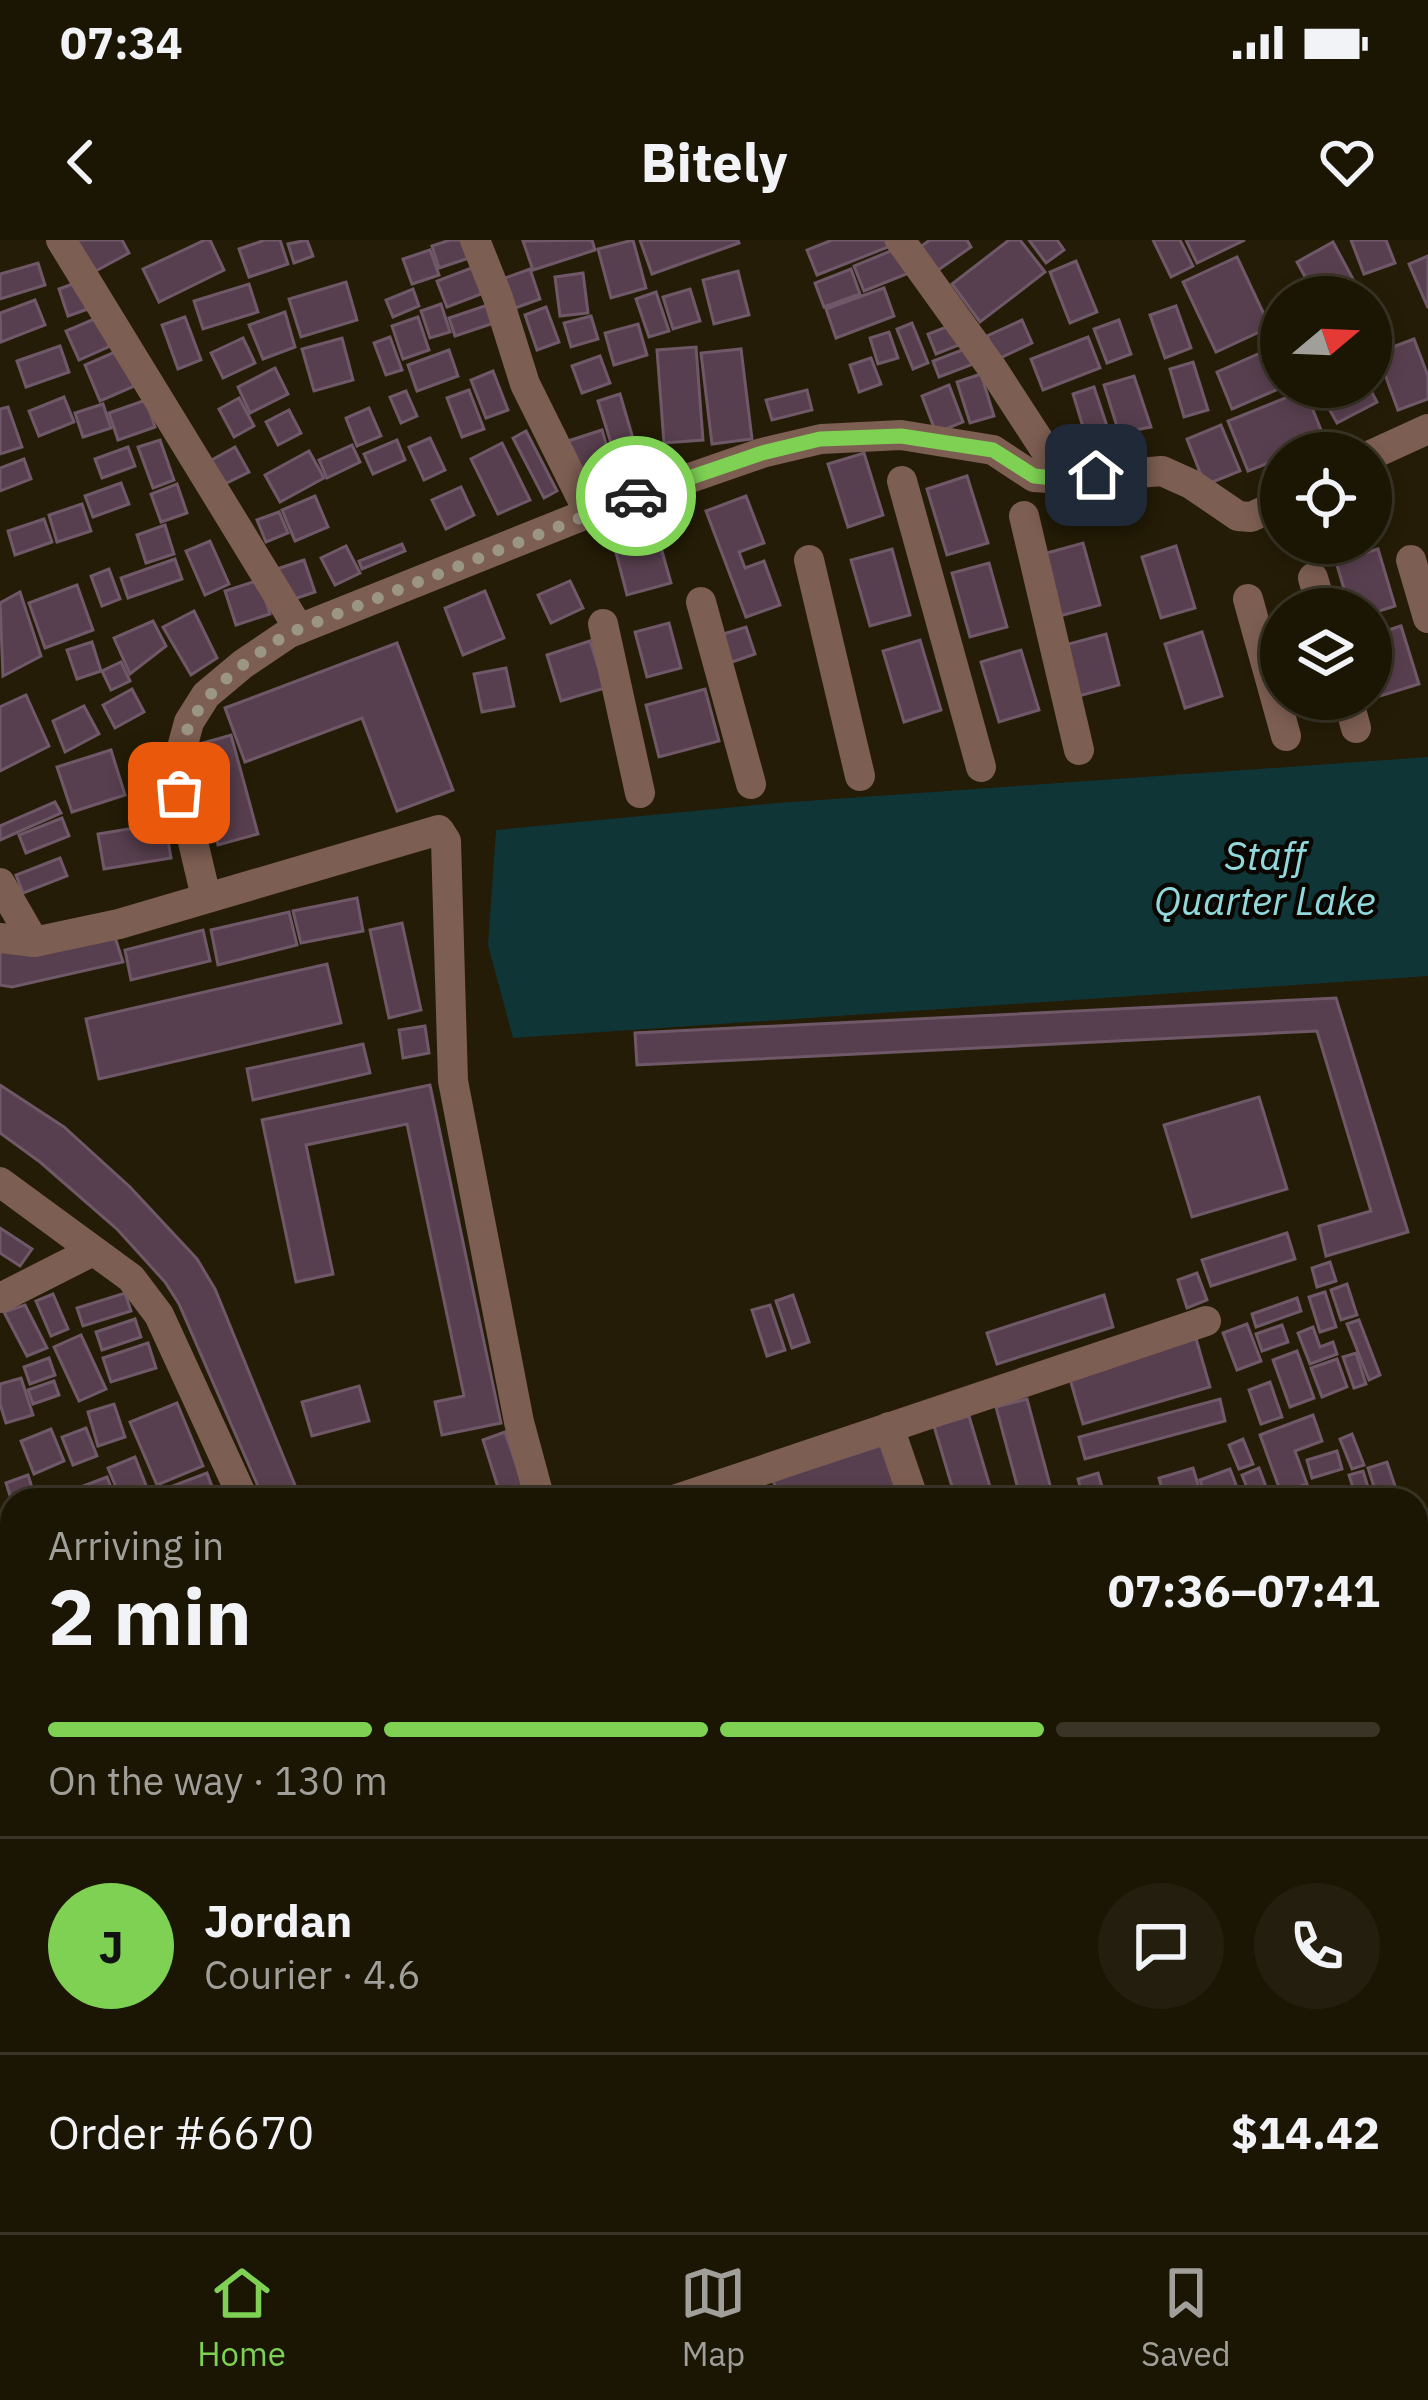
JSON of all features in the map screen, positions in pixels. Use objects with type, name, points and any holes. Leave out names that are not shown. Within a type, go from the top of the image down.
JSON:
[{"type":"street","points":[[62,240],[299,629]]},
{"type":"street","points":[[475,240],[499,298],[525,384],[589,513]]},
{"type":"street","points":[[900,240],[1064,479]]},
{"type":"street","points":[[1392,445],[1428,429]]},
{"type":"street","points":[[206,897],[176,770],[189,722],[206,695],[243,664],[299,629],[589,513],[762,453],[820,439],[901,436],[993,450],[1034,476],[1064,479],[1162,471],[1238,516],[1260,513]]},
{"type":"street","points":[[902,481],[982,766]]},
{"type":"street","points":[[1024,516],[1079,750]]},
{"type":"street","points":[[809,560],[860,776]]},
{"type":"street","points":[[1411,560],[1428,618]]},
{"type":"street","points":[[1313,578],[1316,588]]},
{"type":"street","points":[[1248,599],[1286,736]]},
{"type":"street","points":[[701,602],[751,784]]},
{"type":"street","points":[[603,624],[640,793]]},
{"type":"street","points":[[0,938],[34,942],[119,924],[439,830],[446,841],[453,1081],[519,1422],[537,1488]]},
{"type":"street","points":[[0,883],[34,942]]},
{"type":"street","points":[[0,1182],[130,1278],[159,1315],[238,1488]]},
{"type":"street","points":[[0,1298],[93,1251]]},
{"type":"street","points":[[709,1488],[1206,1322]]},
{"type":"street","points":[[889,1426],[910,1488]]},
{"type":"water","name":"Staff Quarter Lake","points":[[1428,757],[1428,976],[513,1038],[488,945],[496,830],[777,803]]},
{"type":"building","points":[[55,240],[122,240],[129,253],[77,281]]},
{"type":"building","points":[[210,240],[224,270],[159,302],[143,269]]},
{"type":"building","points":[[280,240],[288,264],[249,277],[239,249]]},
{"type":"building","points":[[307,240],[313,256],[294,263],[288,244]]},
{"type":"building","points":[[473,240],[478,255],[439,268],[432,246]]},
{"type":"building","points":[[592,240],[595,250],[533,270],[523,241]]},
{"type":"building","points":[[633,240],[646,288],[611,298],[598,249]]},
{"type":"building","points":[[640,240],[738,240],[739,243],[652,274]]},
{"type":"building","points":[[832,240],[885,240],[888,247],[817,275],[807,250]]},
{"type":"building","points":[[930,240],[967,240],[971,247],[934,273],[917,249]]},
{"type":"building","points":[[1009,240],[1020,240],[1045,272],[980,322],[952,284]]},
{"type":"building","points":[[1029,240],[1057,240],[1064,250],[1046,263]]},
{"type":"building","points":[[1153,240],[1180,240],[1193,266],[1171,277]]},
{"type":"building","points":[[1186,240],[1245,240],[1197,263]]},
{"type":"building","points":[[1351,240],[1386,240],[1395,263],[1364,274]]},
{"type":"building","points":[[1333,242],[1351,276],[1305,276],[1297,262]]},
{"type":"building","points":[[898,248],[909,273],[864,291],[854,266]]},
{"type":"building","points":[[430,250],[439,275],[412,284],[403,259]]},
{"type":"building","points":[[1428,256],[1428,308],[1409,264]]},
{"type":"building","points":[[1237,257],[1260,306],[1260,332],[1216,352],[1183,282]]},
{"type":"building","points":[[1076,261],[1097,312],[1070,323],[1050,272]]},
{"type":"building","points":[[38,263],[45,285],[0,299],[0,274]]},
{"type":"building","points":[[482,264],[492,290],[447,307],[437,281]]},
{"type":"building","points":[[530,269],[540,299],[507,311],[497,281]]},
{"type":"building","points":[[851,269],[860,294],[824,307],[815,283]]},
{"type":"building","points":[[738,271],[749,315],[714,324],[703,280]]},
{"type":"building","points":[[583,273],[588,313],[560,316],[555,277]]},
{"type":"building","points":[[95,276],[105,303],[68,316],[59,289]]},
{"type":"building","points":[[346,282],[357,320],[301,337],[289,299]]},
{"type":"building","points":[[249,284],[258,312],[203,329],[194,301]]},
{"type":"building","points":[[884,288],[894,316],[836,338],[826,309]]},
{"type":"building","points":[[413,289],[419,306],[393,317],[386,300]]},
{"type":"building","points":[[690,289],[700,321],[673,329],[663,297]]},
{"type":"building","points":[[656,292],[669,331],[649,337],[636,299]]},
{"type":"building","points":[[35,300],[45,325],[1,342],[0,313]]},
{"type":"building","points":[[494,303],[500,321],[455,336],[449,318]]},
{"type":"building","points":[[441,304],[450,332],[430,338],[421,311]]},
{"type":"building","points":[[1176,306],[1191,348],[1165,358],[1150,315]]},
{"type":"building","points":[[546,307],[559,342],[537,350],[525,315]]},
{"type":"building","points":[[113,311],[126,339],[79,360],[66,331]]},
{"type":"building","points":[[285,312],[295,347],[263,359],[249,325]]},
{"type":"building","points":[[591,316],[598,339],[571,347],[564,323]]},
{"type":"building","points":[[185,317],[201,360],[178,369],[162,325]]},
{"type":"building","points":[[418,317],[429,350],[403,359],[392,326]]},
{"type":"building","points":[[1022,320],[1032,343],[998,359],[987,336]]},
{"type":"building","points":[[1119,320],[1131,354],[1107,363],[1094,329]]},
{"type":"building","points":[[912,323],[928,363],[913,369],[897,329]]},
{"type":"building","points":[[957,323],[964,343],[936,354],[928,334]]},
{"type":"building","points":[[638,324],[647,355],[614,365],[605,333]]},
{"type":"building","points":[[889,332],[898,358],[878,364],[870,338]]},
{"type":"building","points":[[390,337],[402,370],[386,375],[374,343]]},
{"type":"building","points":[[1088,337],[1100,368],[1043,390],[1031,359]]},
{"type":"building","points":[[243,338],[255,363],[223,378],[211,353]]},
{"type":"building","points":[[342,338],[353,380],[314,391],[302,349]]},
{"type":"building","points":[[1414,339],[1428,376],[1428,399],[1398,410],[1392,394],[1392,347]]},
{"type":"building","points":[[131,345],[146,381],[100,401],[85,365]]},
{"type":"building","points":[[60,346],[69,372],[26,387],[17,361]]},
{"type":"building","points":[[696,347],[703,440],[664,443],[657,350]]},
{"type":"building","points":[[970,347],[976,363],[939,377],[933,361]]},
{"type":"building","points":[[741,349],[752,439],[712,444],[701,353]]},
{"type":"building","points":[[449,350],[458,376],[417,391],[408,365]]},
{"type":"building","points":[[1260,353],[1260,397],[1232,409],[1217,372]]},
{"type":"building","points":[[600,356],[610,383],[582,393],[572,366]]},
{"type":"building","points":[[871,358],[881,384],[859,392],[850,365]]},
{"type":"building","points":[[1193,362],[1208,410],[1184,417],[1170,369]]},
{"type":"building","points":[[275,368],[288,394],[250,413],[238,387]]},
{"type":"building","points":[[493,371],[508,410],[486,418],[471,380]]},
{"type":"building","points":[[981,374],[994,416],[970,423],[957,382]]},
{"type":"building","points":[[1134,376],[1151,427],[1119,433],[1104,385]]},
{"type":"building","points":[[949,385],[963,422],[936,433],[922,396]]},
{"type":"building","points":[[1094,387],[1109,432],[1087,440],[1073,394]]},
{"type":"building","points":[[469,390],[484,429],[462,437],[447,398]]},
{"type":"building","points":[[807,390],[812,410],[772,420],[766,400]]},
{"type":"building","points":[[406,391],[417,416],[401,423],[390,397]]},
{"type":"building","points":[[620,394],[639,459],[618,466],[598,401]]},
{"type":"building","points":[[64,397],[74,422],[39,436],[29,411]]},
{"type":"building","points":[[239,398],[254,426],[234,437],[219,409]]},
{"type":"building","points":[[146,400],[155,427],[118,440],[109,413]]},
{"type":"building","points":[[103,404],[111,428],[83,437],[75,413]]},
{"type":"building","points":[[8,407],[22,447],[0,454],[0,409]]},
{"type":"building","points":[[369,408],[381,436],[357,446],[346,418]]},
{"type":"building","points":[[1260,408],[1312,408],[1322,432],[1260,432],[1260,466],[1248,471],[1228,421]]},
{"type":"building","points":[[1329,408],[1366,408],[1337,423]]},
{"type":"building","points":[[289,410],[301,433],[278,445],[266,422]]},
{"type":"building","points":[[1221,425],[1240,471],[1205,485],[1187,439]]},
{"type":"building","points":[[602,430],[616,477],[586,485],[568,441]]},
{"type":"building","points":[[526,431],[557,491],[544,498],[513,438]]},
{"type":"building","points":[[430,438],[445,470],[424,480],[409,447]]},
{"type":"building","points":[[160,440],[174,480],[153,488],[138,447]]},
{"type":"building","points":[[397,440],[405,460],[373,474],[364,454]]},
{"type":"building","points":[[502,443],[530,500],[498,514],[471,459]]},
{"type":"building","points":[[352,445],[360,462],[327,478],[319,460]]},
{"type":"building","points":[[128,447],[135,466],[102,478],[95,459]]},
{"type":"building","points":[[235,447],[249,472],[202,495],[190,472]]},
{"type":"building","points":[[309,451],[324,478],[280,502],[265,475]]},
{"type":"building","points":[[864,453],[883,515],[848,527],[828,464]]},
{"type":"building","points":[[24,459],[31,479],[0,491],[0,468]]},
{"type":"building","points":[[967,476],[988,543],[947,555],[927,489]]},
{"type":"building","points":[[121,483],[129,504],[93,517],[85,496]]},
{"type":"building","points":[[177,484],[187,513],[161,522],[151,494]]},
{"type":"building","points":[[461,487],[474,515],[446,529],[432,500]]},
{"type":"building","points":[[315,496],[328,527],[295,541],[282,510]]},
{"type":"building","points":[[746,496],[764,543],[739,552],[745,568],[764,561],[780,605],[746,617],[706,511]]},
{"type":"building","points":[[82,504],[91,531],[57,542],[49,515]]},
{"type":"building","points":[[279,512],[288,533],[266,542],[257,520]]},
{"type":"building","points":[[44,519],[52,542],[15,555],[8,531]]},
{"type":"building","points":[[165,525],[174,554],[146,563],[137,535]]},
{"type":"building","points":[[658,537],[671,583],[627,595],[615,549]]},
{"type":"building","points":[[210,541],[229,584],[205,595],[186,551]]},
{"type":"building","points":[[1083,543],[1100,605],[1060,616],[1043,554]]},
{"type":"building","points":[[402,544],[405,551],[362,569],[359,561]]},
{"type":"building","points":[[346,546],[360,573],[335,585],[321,558]]},
{"type":"building","points":[[1176,546],[1195,608],[1161,618],[1142,557]]},
{"type":"building","points":[[892,549],[910,615],[870,626],[851,560]]},
{"type":"building","points":[[175,559],[182,579],[128,598],[121,578]]},
{"type":"building","points":[[304,560],[315,592],[282,603],[271,571]]},
{"type":"building","points":[[989,563],[1007,627],[970,637],[952,573]]},
{"type":"building","points":[[1337,564],[1382,564],[1390,588],[1344,588]]},
{"type":"building","points":[[109,569],[120,599],[102,606],[91,576]]},
{"type":"building","points":[[259,580],[270,614],[236,625],[225,591]]},
{"type":"building","points":[[570,581],[583,608],[551,623],[538,595]]},
{"type":"building","points":[[77,585],[93,630],[45,648],[29,603]]},
{"type":"building","points":[[485,591],[504,638],[463,655],[445,608]]},
{"type":"building","points":[[20,592],[41,656],[3,676],[0,603]]},
{"type":"building","points":[[194,611],[217,658],[191,675],[163,627]]},
{"type":"building","points":[[153,621],[166,646],[130,674],[114,638]]},
{"type":"building","points":[[669,623],[681,668],[647,677],[635,632]]},
{"type":"building","points":[[1401,626],[1419,684],[1392,692],[1392,629]]},
{"type":"building","points":[[746,627],[755,654],[729,663],[720,635]]},
{"type":"building","points":[[1202,632],[1222,696],[1185,708],[1165,644]]},
{"type":"building","points":[[1106,634],[1119,685],[1079,696],[1065,645]]},
{"type":"building","points":[[920,640],[941,710],[904,722],[883,651]]},
{"type":"building","points":[[590,641],[605,688],[561,701],[547,655]]},
{"type":"building","points":[[92,642],[101,671],[77,679],[67,650]]},
{"type":"building","points":[[397,643],[453,790],[397,811],[362,718],[245,762],[225,708]]},
{"type":"building","points":[[1021,650],[1039,710],[999,722],[981,662]]},
{"type":"building","points":[[121,662],[130,681],[111,690],[102,671]]},
{"type":"building","points":[[506,668],[514,706],[482,712],[474,674]]},
{"type":"building","points":[[132,689],[144,712],[115,728],[103,705]]},
{"type":"building","points":[[705,689],[719,741],[659,757],[646,705]]},
{"type":"building","points":[[26,695],[49,746],[0,771],[0,707]]},
{"type":"building","points":[[84,706],[99,734],[65,752],[53,721]]},
{"type":"building","points":[[231,735],[258,834],[218,845],[192,746]]},
{"type":"building","points":[[111,750],[125,795],[72,812],[57,767]]},
{"type":"building","points":[[55,802],[61,813],[0,840],[0,826]]},
{"type":"building","points":[[62,818],[69,836],[26,853],[19,835]]},
{"type":"building","points":[[165,823],[171,858],[104,869],[98,834]]},
{"type":"building","points":[[60,858],[67,876],[23,893],[16,875]]},
{"type":"building","points":[[357,898],[363,931],[301,943],[293,911]]},
{"type":"building","points":[[289,912],[297,945],[218,965],[211,930]]},
{"type":"building","points":[[402,923],[421,1010],[389,1018],[370,930]]},
{"type":"building","points":[[203,930],[210,961],[131,980],[125,950]]},
{"type":"building","points":[[113,931],[123,962],[12,987],[0,985],[0,950]]},
{"type":"building","points":[[327,964],[341,1023],[99,1079],[86,1019]]},
{"type":"building","points":[[1336,998],[1408,1232],[1326,1256],[1319,1226],[1371,1211],[1317,1031],[637,1065],[635,1033]]},
{"type":"building","points":[[425,1026],[429,1053],[403,1058],[399,1030]]},
{"type":"building","points":[[363,1044],[370,1073],[253,1100],[247,1069]]},
{"type":"building","points":[[0,1085],[64,1127],[130,1187],[197,1259],[215,1289],[296,1488],[259,1488],[179,1304],[165,1282],[117,1229],[0,1133]]},
{"type":"building","points":[[430,1085],[501,1423],[442,1435],[435,1402],[464,1396],[407,1124],[306,1145],[333,1274],[296,1282],[262,1120]]},
{"type":"building","points":[[1259,1097],[1287,1189],[1192,1217],[1164,1125]]},
{"type":"building","points":[[0,1228],[32,1249],[20,1266],[0,1253]]},
{"type":"building","points":[[1287,1233],[1295,1259],[1211,1286],[1202,1260]]},
{"type":"building","points":[[1330,1262],[1336,1281],[1317,1287],[1312,1268]]},
{"type":"building","points":[[1197,1273],[1207,1300],[1187,1308],[1178,1280]]},
{"type":"building","points":[[1347,1284],[1357,1315],[1341,1320],[1331,1290]]},
{"type":"building","points":[[1325,1292],[1336,1327],[1320,1332],[1309,1297]]},
{"type":"building","points":[[125,1293],[131,1311],[83,1326],[77,1308]]},
{"type":"building","points":[[53,1294],[68,1329],[51,1336],[36,1301]]},
{"type":"building","points":[[793,1295],[809,1342],[792,1348],[776,1301]]},
{"type":"building","points":[[1104,1295],[1113,1327],[997,1364],[987,1333]]},
{"type":"building","points":[[1297,1298],[1301,1311],[1256,1327],[1252,1314]]},
{"type":"building","points":[[25,1305],[47,1348],[27,1356],[4,1312]]},
{"type":"building","points":[[770,1305],[785,1350],[767,1356],[752,1310]]},
{"type":"building","points":[[135,1319],[141,1337],[102,1350],[96,1332]]},
{"type":"building","points":[[1359,1320],[1380,1375],[1369,1380],[1347,1324]]},
{"type":"building","points":[[1247,1324],[1261,1361],[1237,1370],[1223,1333]]},
{"type":"building","points":[[1282,1325],[1288,1342],[1262,1351],[1256,1334]]},
{"type":"building","points":[[1313,1327],[1320,1347],[1333,1342],[1337,1354],[1310,1364],[1298,1333]]},
{"type":"building","points":[[81,1335],[106,1389],[79,1401],[54,1347]]},
{"type":"building","points":[[1195,1335],[1210,1387],[1083,1424],[1068,1372]]},
{"type":"building","points":[[148,1343],[156,1368],[111,1382],[103,1358]]},
{"type":"building","points":[[1297,1351],[1314,1398],[1290,1407],[1273,1360]]},
{"type":"building","points":[[1356,1353],[1366,1384],[1354,1388],[1343,1357]]},
{"type":"building","points":[[49,1358],[55,1375],[30,1384],[24,1367]]},
{"type":"building","points":[[1337,1359],[1347,1387],[1322,1397],[1311,1368]]},
{"type":"building","points":[[21,1378],[33,1415],[6,1423],[0,1384]]},
{"type":"building","points":[[54,1381],[59,1395],[33,1404],[28,1390]]},
{"type":"building","points":[[1270,1382],[1282,1417],[1261,1424],[1249,1390]]},
{"type":"building","points":[[359,1386],[369,1421],[312,1436],[302,1402]]},
{"type":"building","points":[[1027,1399],[1051,1488],[1018,1488],[996,1407]]},
{"type":"building","points":[[1220,1399],[1225,1421],[1085,1459],[1079,1437]]},
{"type":"building","points":[[177,1403],[203,1466],[157,1485],[130,1422]]},
{"type":"building","points":[[114,1404],[125,1437],[98,1446],[88,1412]]},
{"type":"building","points":[[1313,1415],[1322,1441],[1295,1451],[1307,1484],[1279,1488],[1260,1435]]},
{"type":"building","points":[[969,1416],[990,1488],[952,1488],[934,1426]]},
{"type":"building","points":[[86,1428],[97,1456],[73,1465],[62,1437]]},
{"type":"building","points":[[51,1429],[64,1461],[34,1474],[21,1441]]},
{"type":"building","points":[[505,1432],[524,1488],[498,1488],[483,1440]]},
{"type":"building","points":[[1352,1434],[1364,1465],[1352,1469],[1340,1439]]},
{"type":"building","points":[[1243,1439],[1253,1464],[1239,1469],[1229,1445]]},
{"type":"building","points":[[892,1442],[907,1488],[775,1488],[773,1480]]},
{"type":"building","points":[[1337,1451],[1342,1469],[1312,1478],[1307,1460]]},
{"type":"building","points":[[135,1457],[147,1488],[116,1488],[108,1468]]},
{"type":"building","points":[[1387,1462],[1396,1488],[1374,1488],[1368,1468]]},
{"type":"building","points":[[1193,1468],[1199,1488],[1162,1488],[1159,1478]]},
{"type":"building","points":[[1259,1468],[1266,1488],[1247,1488],[1242,1475]]},
{"type":"building","points":[[1230,1469],[1237,1488],[1203,1488],[1200,1480]]},
{"type":"building","points":[[1363,1471],[1368,1488],[1353,1488],[1349,1475]]},
{"type":"building","points":[[207,1473],[213,1488],[167,1488]]},
{"type":"building","points":[[1098,1473],[1102,1488],[1081,1488],[1078,1479]]},
{"type":"building","points":[[28,1475],[32,1488],[8,1488],[6,1483]]},
{"type":"building","points":[[107,1477],[111,1488],[84,1488]]},
{"type":"way so far","points":[[179,793],[176,770],[181,745],[206,695],[289,633],[636,496]]},
{"type":"route","points":[[636,496],[762,453],[820,439],[901,436],[993,450],[1034,476],[1096,475]]}]
